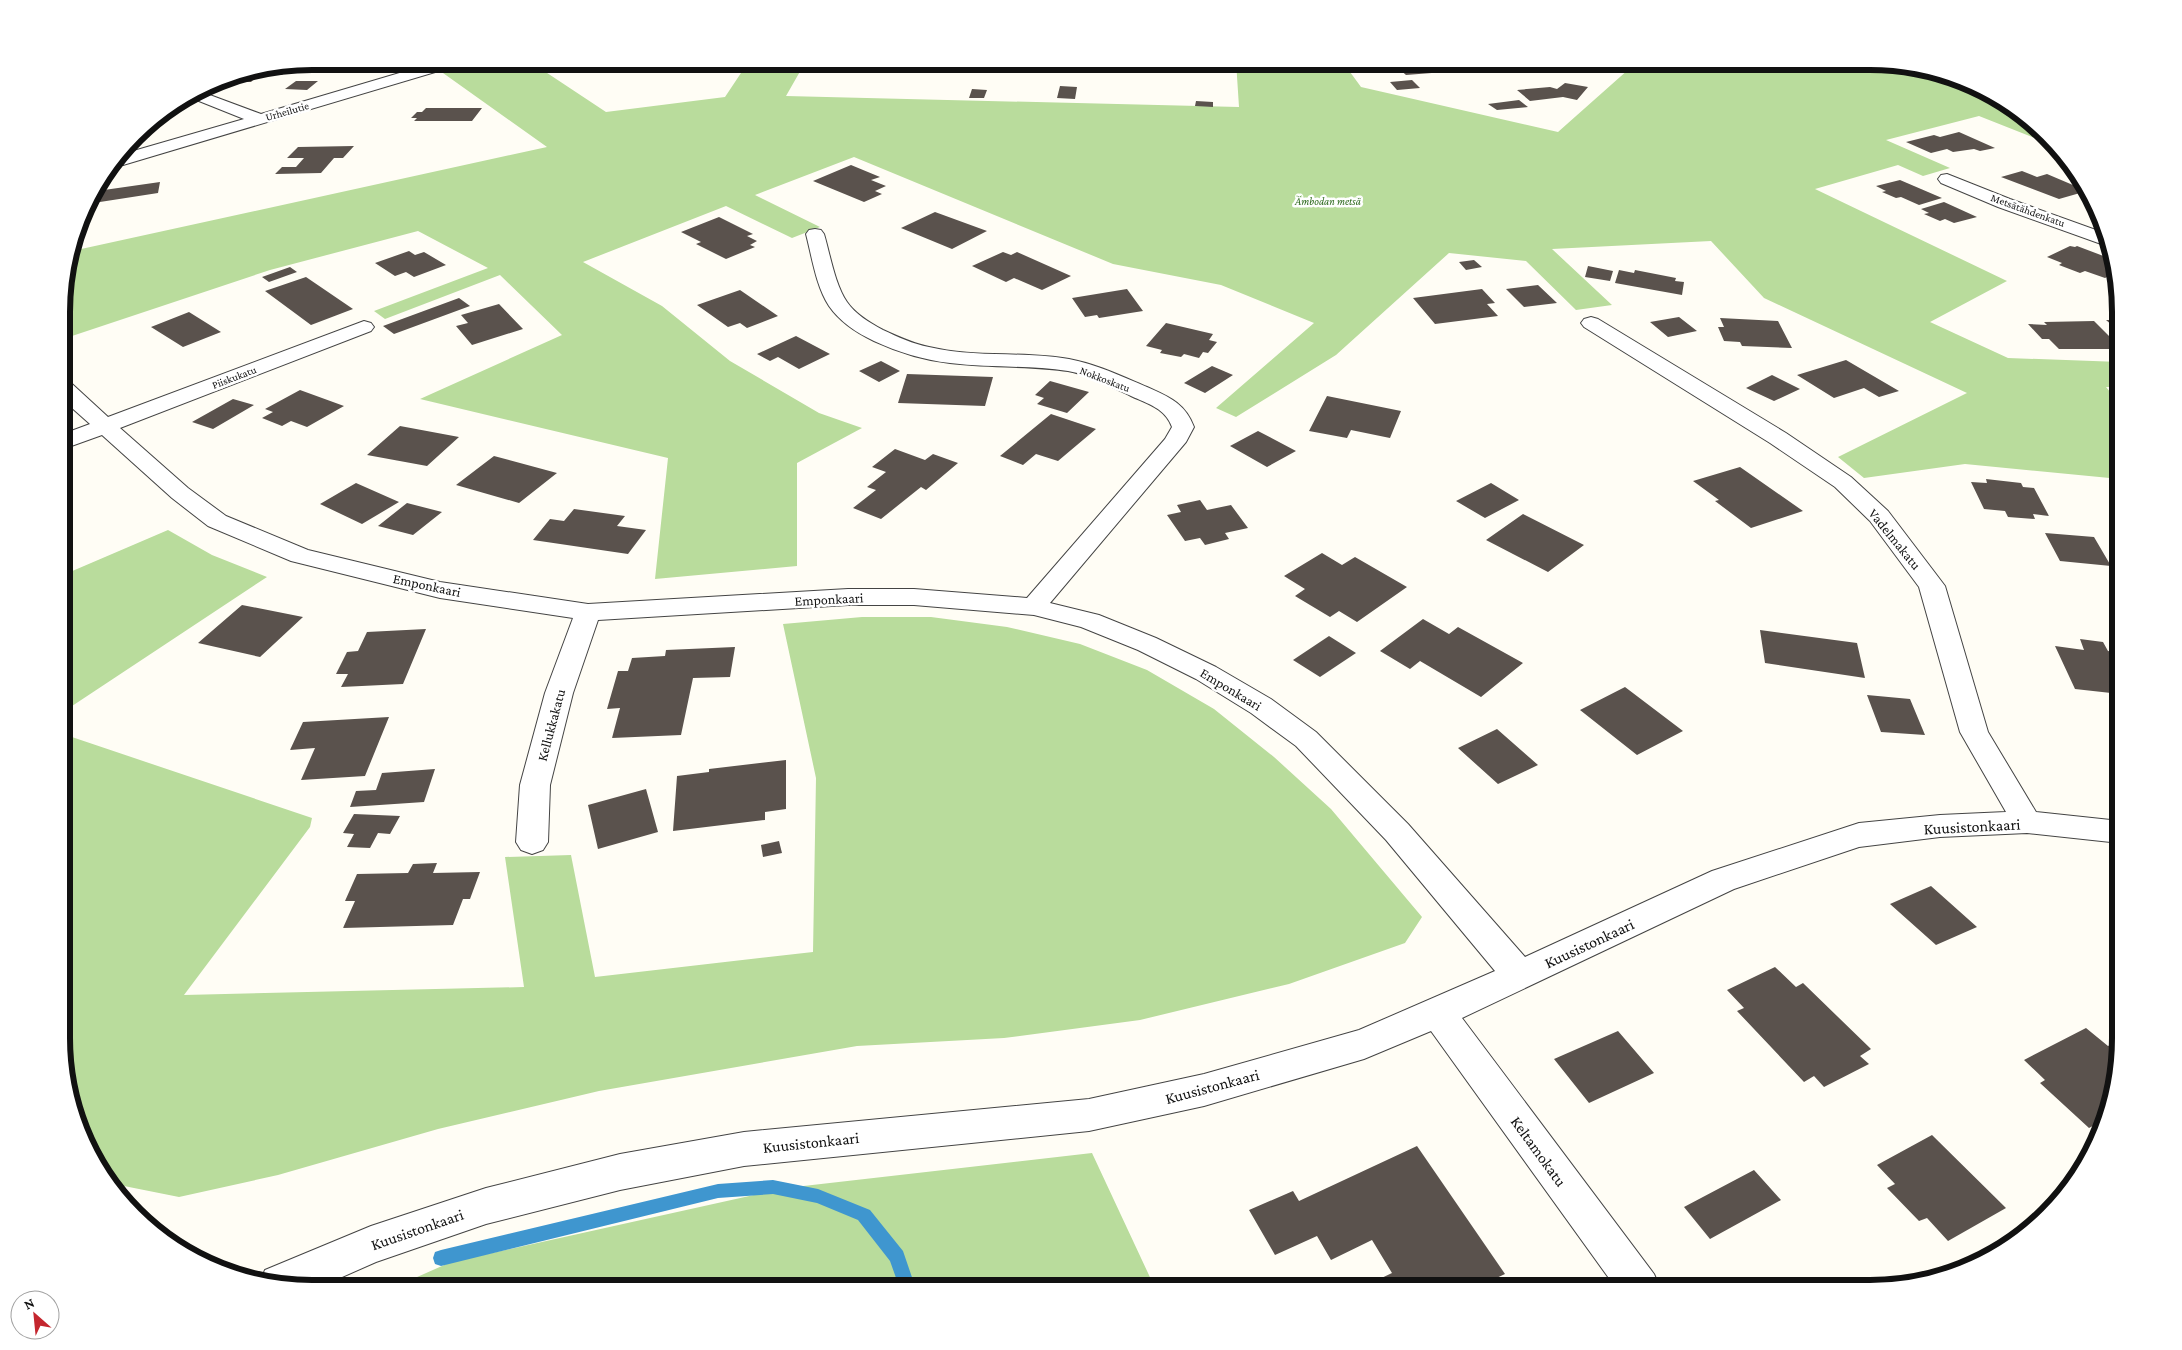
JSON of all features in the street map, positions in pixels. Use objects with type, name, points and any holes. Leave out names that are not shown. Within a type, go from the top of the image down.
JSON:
[{"type":"street","name":"Urheilutie","points":[[124,160],[427,70]]},
{"type":"street","points":[[201,97],[260,120]]},
{"type":"street","name":"Metsätähdenkatu","points":[[1947,178],[2004,202],[2100,237]]},
{"type":"street","name":"Nokkoskatu","points":[[814,234],[837,304],[852,319],[896,345],[923,354],[952,359],[1068,365],[1096,372],[1168,404],[1180,415],[1183,427],[1175,442],[1043,594],[1034,607]]},
{"type":"street","name":"Vadelmakatu","points":[[1592,323],[1778,438],[1843,482],[1879,516],[1932,586],[1974,732],[2027,822]]},
{"type":"street","name":"Piiskukatu","points":[[70,439],[364,327]]},
{"type":"street","name":"Emponkaari","points":[[70,394],[180,493],[216,521],[300,556],[440,590],[588,612],[848,597],[914,597],[1034,607],[1090,621],[1147,644],[1206,673],[1260,706],[1306,739],[1350,782],[1396,832],[1520,975]]},
{"type":"street","name":"Kellukkakatu","points":[[532,842],[538,776],[559,693],[588,612]]},
{"type":"street","name":"Kuusistonkaari","points":[[291,1279],[371,1244],[486,1206],[620,1172],[744,1149],[1089,1116],[1204,1090],[1364,1044],[1438,1013],[1722,880],[1860,835],[1940,826],[2027,822],[2112,831]]},
{"type":"street","name":"Keltamokatu","points":[[1438,1013],[1634,1280]]},
{"type":"green space","name":"Ämbodan metsä","points":[[454,70],[543,70],[606,112],[725,97],[743,70],[801,70],[786,96],[1239,107],[1237,70],[1349,70],[1361,87],[1558,132],[1628,70],[1870,70],[1902,72],[1933,78],[1963,88],[1991,102],[2030,130],[2040,140],[1979,116],[1886,140],[1950,168],[1923,176],[1898,165],[1815,189],[2007,281],[1930,322],[2008,358],[2112,362],[2112,387],[2106,387],[2112,394],[2112,478],[1965,464],[1864,478],[1838,457],[1967,393],[1764,298],[1711,241],[1552,249],[1612,305],[1576,310],[1526,261],[1449,253],[1336,355],[1236,417],[1216,408],[1314,323],[1221,285],[1113,264],[854,157],[755,195],[820,227],[792,238],[726,206],[583,262],[662,306],[730,361],[819,413],[862,428],[797,463],[797,566],[655,579],[668,458],[420,399],[562,335],[500,275],[385,319],[374,311],[488,268],[418,231],[270,270],[70,337],[72,280],[78,250],[547,147],[443,73]]},
{"type":"green space","points":[[168,530],[212,555],[267,577],[70,707],[70,572]]},
{"type":"green space","points":[[862,617],[931,617],[1007,627],[1080,644],[1147,670],[1214,709],[1274,757],[1331,809],[1422,917],[1405,943],[1289,984],[1140,1020],[1004,1038],[857,1046],[599,1091],[438,1129],[278,1175],[179,1197],[120,1185],[102,1159],[88,1131],[78,1101],[72,1070],[70,1038],[70,736],[312,818],[310,827],[184,995],[524,987],[505,857],[571,855],[595,977],[813,952],[816,778],[783,624]]},
{"type":"green space","points":[[1092,1153],[1151,1280],[410,1280],[451,1262],[786,1188]]},
{"type":"building","points":[[680,70],[689,70],[687,72],[678,72]]},
{"type":"building","points":[[718,70],[728,70],[725,73],[716,73]]},
{"type":"building","points":[[1400,70],[1470,70],[1406,75]]},
{"type":"building","points":[[286,72],[282,75],[265,75]]},
{"type":"building","points":[[256,77],[251,82],[237,82]]},
{"type":"building","points":[[1412,80],[1420,88],[1397,90],[1390,82]]},
{"type":"building","points":[[296,81],[318,81],[307,90],[285,89]]},
{"type":"building","points":[[1565,83],[1588,87],[1577,100],[1563,97],[1530,101],[1517,90],[1550,87],[1557,89]]},
{"type":"building","points":[[1060,86],[1077,87],[1075,99],[1057,98]]},
{"type":"building","points":[[972,89],[987,90],[984,98],[969,98]]},
{"type":"building","points":[[1519,100],[1528,107],[1497,110],[1488,104]]},
{"type":"building","points":[[1196,101],[1213,102],[1213,107],[1195,106]]},
{"type":"building","points":[[426,108],[482,108],[472,121],[414,121],[417,118],[411,118],[417,112],[422,112]]},
{"type":"building","points":[[1959,132],[1995,148],[1980,151],[1974,149],[1953,152],[1947,149],[1931,153],[1906,142],[1934,135],[1940,137]]},
{"type":"building","points":[[354,146],[343,158],[334,158],[321,173],[275,174],[282,167],[296,167],[304,158],[287,158],[298,147]]},
{"type":"building","points":[[851,165],[880,177],[871,180],[886,186],[875,191],[882,194],[864,202],[813,181]]},
{"type":"building","points":[[2022,171],[2037,177],[2047,174],[2077,187],[2081,193],[2059,199],[2001,177]]},
{"type":"building","points":[[1900,180],[1942,198],[1919,205],[1901,197],[1896,198],[1882,192],[1886,191],[1876,186]]},
{"type":"building","points":[[160,182],[158,193],[96,203],[105,187],[104,190]]},
{"type":"building","points":[[1944,202],[1977,217],[1954,223],[1945,219],[1940,221],[1924,214],[1929,213],[1921,209]]},
{"type":"building","points":[[935,212],[987,231],[952,249],[901,228]]},
{"type":"building","points":[[719,217],[753,234],[747,236],[757,241],[750,245],[755,247],[726,259],[696,244],[701,242],[681,232]]},
{"type":"building","points":[[2070,246],[2077,246],[2105,257],[2109,276],[2105,278],[2085,271],[2080,273],[2059,265],[2062,263],[2047,257]]},
{"type":"building","points":[[409,251],[415,255],[424,252],[446,265],[414,277],[406,272],[395,276],[375,263]]},
{"type":"building","points":[[1003,252],[1011,255],[1017,252],[1071,276],[1042,290],[1014,278],[1006,282],[972,266]]},
{"type":"building","points":[[1474,260],[1482,267],[1466,270],[1459,262]]},
{"type":"building","points":[[1588,266],[1613,271],[1610,281],[1585,277]]},
{"type":"building","points":[[290,267],[297,272],[269,282],[262,277]]},
{"type":"building","points":[[1619,270],[1634,273],[1635,270],[1676,278],[1675,281],[1684,282],[1682,295],[1615,283]]},
{"type":"building","points":[[306,277],[353,309],[311,325],[265,291]]},
{"type":"building","points":[[1538,285],[1557,303],[1524,307],[1506,289]]},
{"type":"building","points":[[1127,289],[1143,311],[1099,318],[1097,315],[1085,317],[1072,298]]},
{"type":"building","points":[[1482,289],[1495,303],[1487,304],[1498,316],[1435,324],[1413,298]]},
{"type":"building","points":[[740,290],[778,316],[747,328],[740,323],[728,327],[697,305]]},
{"type":"building","points":[[459,298],[470,306],[394,334],[383,326]]},
{"type":"building","points":[[499,304],[523,329],[472,345],[456,326],[468,323],[461,315]]},
{"type":"building","points":[[189,312],[221,332],[183,347],[151,327]]},
{"type":"building","points":[[1679,317],[1697,331],[1668,337],[1650,322]]},
{"type":"building","points":[[1720,318],[1778,321],[1792,348],[1742,346],[1740,342],[1724,341],[1718,327],[1724,327]]},
{"type":"building","points":[[2094,321],[2112,339],[2112,349],[2059,349],[2049,339],[2042,339],[2028,324],[2047,325],[2044,322]]},
{"type":"building","points":[[1166,323],[1213,334],[1209,340],[1217,342],[1208,353],[1203,352],[1199,358],[1184,354],[1181,357],[1160,353],[1162,350],[1146,346]]},
{"type":"building","points":[[796,336],[830,354],[799,369],[778,357],[770,361],[757,354]]},
{"type":"building","points":[[1846,360],[1899,391],[1879,397],[1864,388],[1834,398],[1797,375]]},
{"type":"building","points":[[881,361],[900,371],[879,382],[859,371]]},
{"type":"building","points":[[1212,366],[1233,375],[1205,393],[1184,383]]},
{"type":"building","points":[[907,374],[993,377],[985,406],[898,403]]},
{"type":"building","points":[[1772,375],[1800,389],[1774,401],[1746,388]]},
{"type":"building","points":[[1050,381],[1089,392],[1067,413],[1037,404],[1044,398],[1035,395]]},
{"type":"building","points":[[300,390],[344,406],[307,427],[291,421],[282,426],[262,418],[273,412],[265,409]]},
{"type":"building","points":[[1327,396],[1401,411],[1390,438],[1351,430],[1347,438],[1309,431]]},
{"type":"building","points":[[233,399],[254,405],[213,429],[192,422]]},
{"type":"building","points":[[1051,414],[1096,429],[1058,461],[1036,454],[1023,465],[1000,456]]},
{"type":"building","points":[[400,426],[459,437],[427,466],[367,455]]},
{"type":"building","points":[[1258,431],[1296,451],[1267,467],[1230,446]]},
{"type":"building","points":[[895,449],[925,460],[933,454],[958,463],[926,490],[921,487],[881,519],[853,508],[876,490],[867,487],[886,472],[872,467]]},
{"type":"building","points":[[494,456],[557,473],[519,503],[456,485]]},
{"type":"building","points":[[1740,467],[1803,511],[1751,528],[1715,501],[1719,500],[1693,481]]},
{"type":"building","points":[[1986,479],[2021,483],[2023,487],[2034,488],[2049,516],[2033,514],[2035,519],[2008,517],[2005,511],[1984,509],[1971,482],[1987,483]]},
{"type":"building","points":[[356,483],[399,502],[362,524],[320,504]]},
{"type":"building","points":[[1491,483],[1519,500],[1485,518],[1456,501]]},
{"type":"building","points":[[1200,500],[1207,510],[1231,505],[1248,528],[1225,533],[1229,539],[1205,545],[1200,538],[1185,541],[1167,515],[1181,512],[1177,505]]},
{"type":"building","points":[[407,503],[442,512],[413,535],[378,526]]},
{"type":"building","points":[[574,509],[625,516],[617,526],[646,530],[628,554],[533,540],[550,519],[564,521]]},
{"type":"building","points":[[1523,514],[1584,545],[1548,572],[1486,540]]},
{"type":"building","points":[[2045,533],[2094,537],[2111,566],[2060,561]]},
{"type":"building","points":[[1322,553],[1342,565],[1355,557],[1407,587],[1357,622],[1339,611],[1330,617],[1295,596],[1305,589],[1284,576]]},
{"type":"building","points":[[242,605],[303,617],[260,657],[198,643]]},
{"type":"building","points":[[1423,619],[1449,634],[1458,627],[1523,663],[1481,697],[1420,661],[1410,669],[1380,651]]},
{"type":"building","points":[[426,629],[403,684],[341,687],[348,674],[336,674],[347,652],[358,651],[367,632]]},
{"type":"building","points":[[1760,630],[1857,643],[1865,678],[1765,663]]},
{"type":"building","points":[[1329,636],[1356,653],[1320,677],[1293,660]]},
{"type":"building","points":[[2080,639],[2103,642],[2108,651],[2112,652],[2112,693],[2075,689],[2055,646],[2084,650]]},
{"type":"building","points":[[735,647],[730,677],[693,678],[681,735],[612,738],[620,708],[607,709],[618,671],[628,671],[632,658],[665,656],[666,650]]},
{"type":"building","points":[[1625,687],[1683,731],[1637,755],[1580,710]]},
{"type":"building","points":[[1867,695],[1910,699],[1925,735],[1881,732]]},
{"type":"building","points":[[389,717],[365,776],[301,780],[315,748],[290,750],[303,722]]},
{"type":"building","points":[[1497,729],[1538,765],[1498,784],[1458,748]]},
{"type":"building","points":[[786,760],[786,809],[765,812],[765,820],[673,831],[677,776],[709,772],[709,769]]},
{"type":"building","points":[[435,769],[424,802],[350,807],[356,791],[376,790],[382,773]]},
{"type":"building","points":[[646,789],[658,832],[598,849],[588,805]]},
{"type":"building","points":[[354,814],[400,816],[390,834],[378,833],[370,848],[347,847],[354,834],[343,833]]},
{"type":"building","points":[[779,841],[782,853],[763,857],[761,845]]},
{"type":"building","points":[[437,863],[433,873],[480,872],[470,899],[463,899],[453,925],[343,928],[355,901],[345,901],[357,874],[408,873],[413,864]]},
{"type":"building","points":[[1931,886],[1977,927],[1936,945],[1890,904]]},
{"type":"building","points":[[1775,967],[1796,987],[1803,983],[1871,1049],[1860,1056],[1869,1064],[1824,1087],[1814,1076],[1804,1082],[1737,1011],[1744,1008],[1727,990]]},
{"type":"building","points":[[2086,1028],[2108,1046],[2112,1044],[2110,1070],[2104,1101],[2096,1124],[2089,1128],[2040,1083],[2045,1080],[2024,1060]]},
{"type":"building","points":[[1618,1031],[1654,1073],[1589,1103],[1554,1059]]},
{"type":"building","points":[[1932,1135],[2006,1208],[1948,1241],[1927,1218],[1919,1221],[1887,1188],[1895,1184],[1877,1165]]},
{"type":"building","points":[[1417,1146],[1505,1274],[1492,1280],[1377,1280],[1392,1273],[1372,1240],[1331,1260],[1317,1236],[1275,1255],[1249,1210],[1293,1191],[1299,1201]]},
{"type":"building","points":[[1754,1170],[1781,1200],[1710,1239],[1684,1207]]},
{"type":"waterway","points":[[441,1258],[718,1191],[773,1187],[818,1196],[864,1215],[897,1257],[905,1280]]}]
